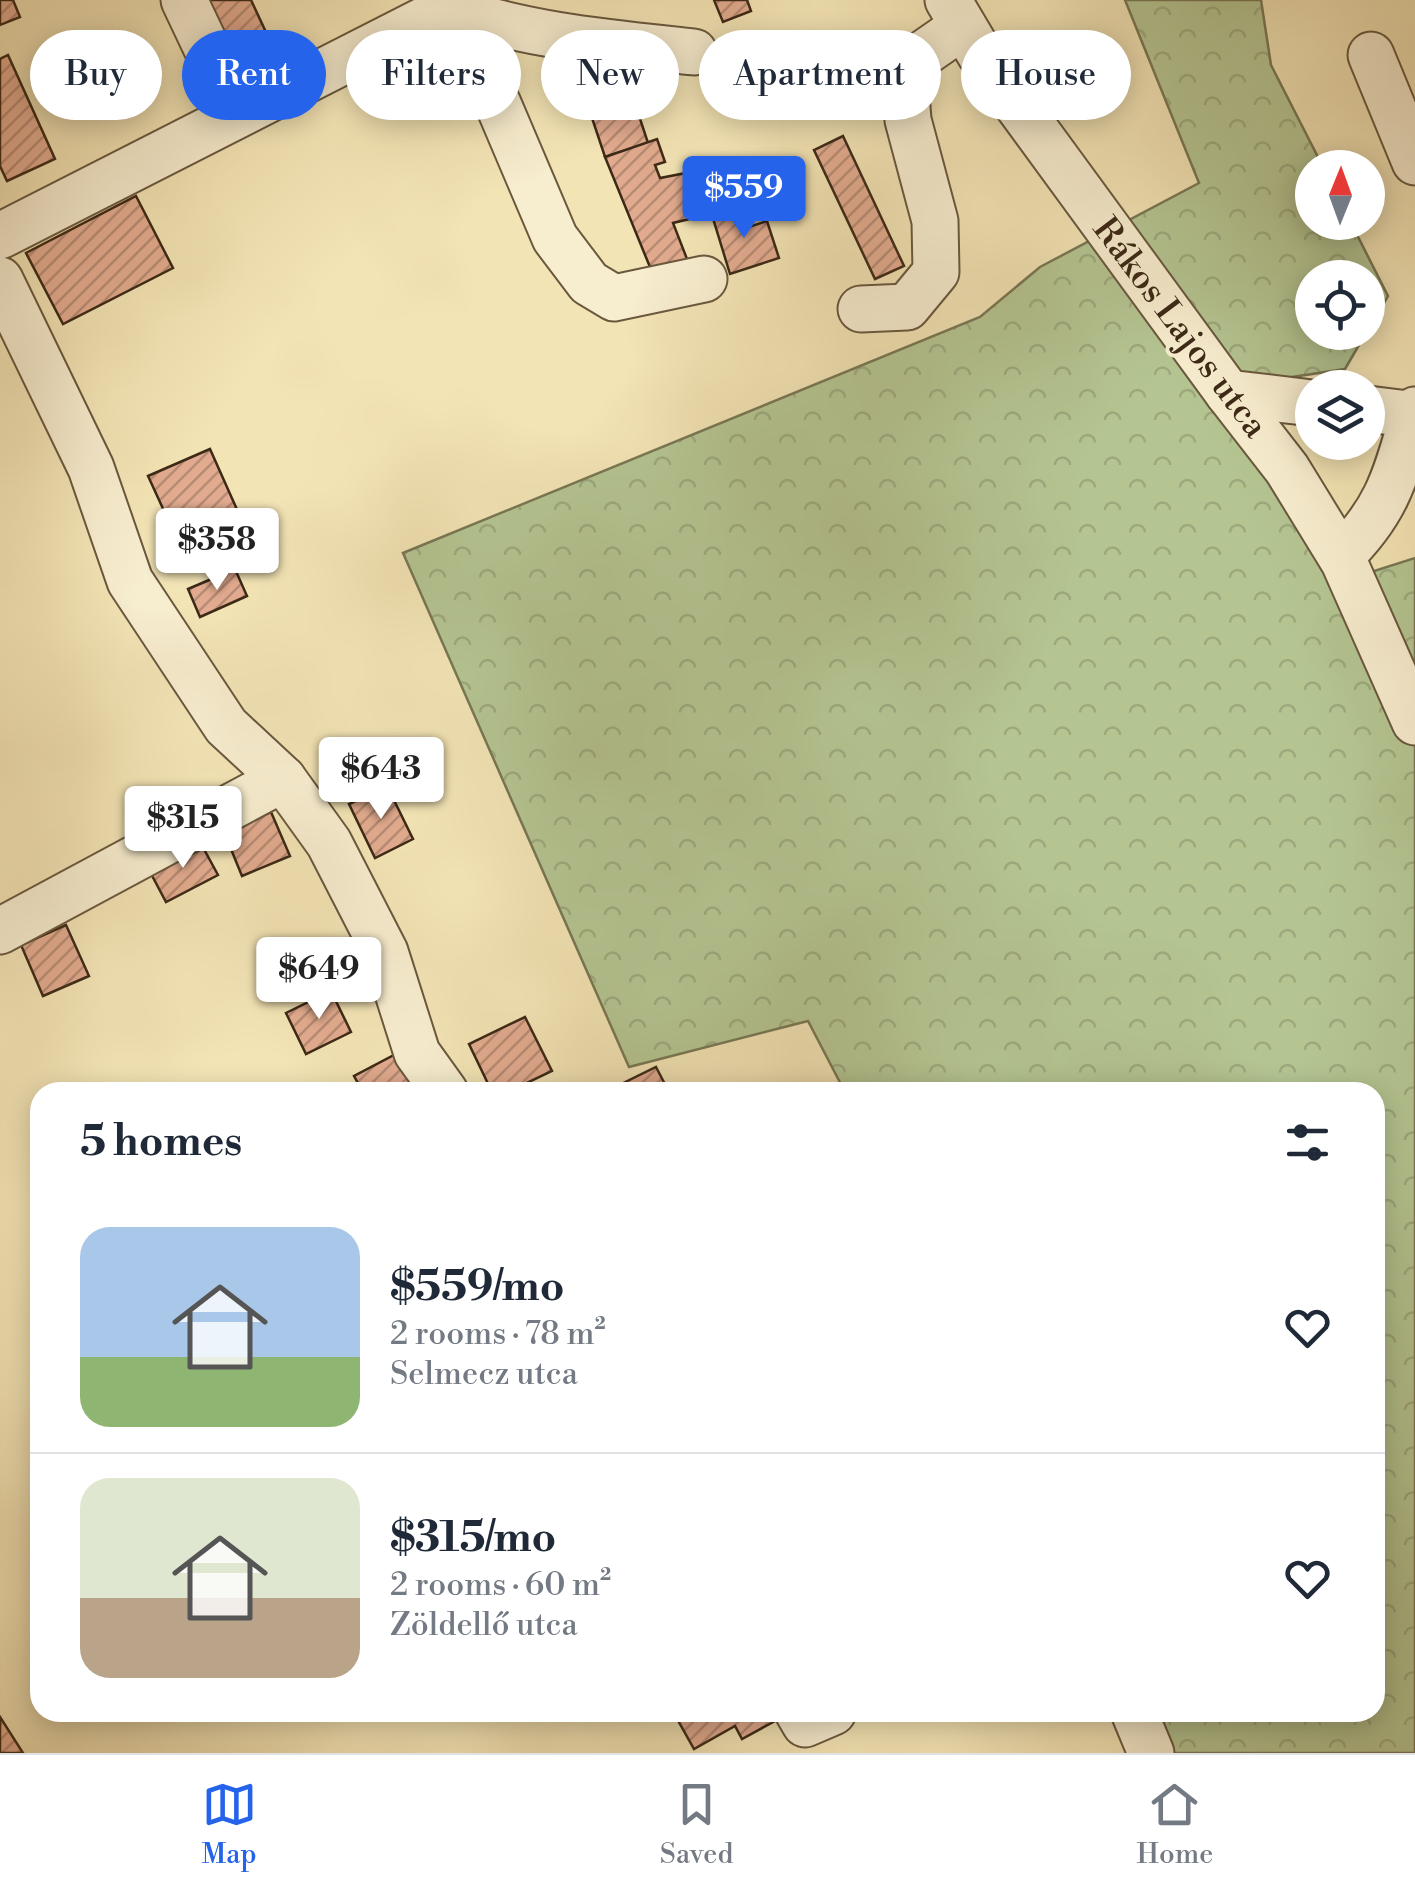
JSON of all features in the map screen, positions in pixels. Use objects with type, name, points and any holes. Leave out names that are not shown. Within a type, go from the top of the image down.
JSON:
[{"type":"street","points":[[184,0],[198,30]]},
{"type":"street","points":[[326,67],[446,4]]},
{"type":"street","points":[[446,4],[482,20],[563,38],[694,52]]},
{"type":"street","points":[[446,4],[498,104],[555,238],[589,283],[614,298],[704,279]]},
{"type":"street","points":[[861,309],[907,308],[936,272],[935,221],[908,120],[904,67],[956,13]]},
{"type":"street","name":"Rákos Lajos utca","points":[[956,13],[980,54],[1286,469],[1341,556],[1415,722]]},
{"type":"street","points":[[1371,55],[1415,162]]},
{"type":"street","points":[[0,236],[226,120]]},
{"type":"street","points":[[0,280],[90,468],[130,581],[226,726],[282,778],[330,843],[385,952],[417,1053],[438,1082]]},
{"type":"street","points":[[1228,393],[1295,401]]},
{"type":"street","points":[[1341,556],[1369,529],[1396,477],[1415,413],[1385,410]]},
{"type":"street","points":[[0,931],[282,778]]},
{"type":"street","points":[[1138,1722],[1151,1753]]},
{"type":"green space","points":[[1125,0],[1261,0],[1271,65],[1314,150],[1295,150],[1295,240],[1360,240],[1370,260],[1295,260],[1295,350],[1356,350],[1345,369],[1295,370],[1295,377],[1246,384],[1368,573],[1415,558],[1415,1753],[1171,1753],[1156,1722],[1385,1722],[1385,1082],[840,1082],[808,1021],[629,1067],[403,553],[980,317],[1040,267],[1199,183]]},
{"type":"building","points":[[0,0],[13,0],[20,17],[0,25]]},
{"type":"building","points":[[251,0],[265,30],[221,30],[208,1]]},
{"type":"building","points":[[714,0],[747,0],[751,11],[723,22]]},
{"type":"building","points":[[8,55],[30,104],[30,120],[37,120],[55,159],[7,181],[0,166],[0,59]]},
{"type":"building","points":[[593,120],[640,120],[648,143],[605,157]]},
{"type":"building","points":[[843,136],[904,266],[875,279],[814,150]]},
{"type":"building","points":[[657,139],[665,162],[655,165],[660,178],[696,171],[706,215],[673,223],[687,259],[652,272],[605,157]]},
{"type":"building","points":[[136,196],[173,268],[63,324],[26,253]]},
{"type":"building","points":[[739,207],[746,228],[767,221],[779,258],[730,274],[712,215]]},
{"type":"building","points":[[210,449],[243,523],[182,550],[148,476]]},
{"type":"building","points":[[235,569],[247,596],[200,617],[188,589]]},
{"type":"building","points":[[387,786],[413,839],[375,858],[349,804]]},
{"type":"building","points":[[271,812],[290,856],[242,876],[224,832]]},
{"type":"building","points":[[199,840],[218,875],[166,902],[148,868]]},
{"type":"building","points":[[66,925],[89,976],[43,996],[21,945]]},
{"type":"building","points":[[331,991],[351,1032],[306,1054],[286,1013]]},
{"type":"building","points":[[525,1017],[552,1071],[529,1082],[487,1082],[469,1044]]},
{"type":"building","points":[[396,1054],[411,1082],[357,1082],[354,1076]]},
{"type":"building","points":[[656,1067],[664,1082],[625,1082]]},
{"type":"building","points":[[0,1717],[23,1753],[0,1753]]},
{"type":"building","points":[[679,1722],[773,1722],[742,1739],[735,1726],[694,1749]]}]
